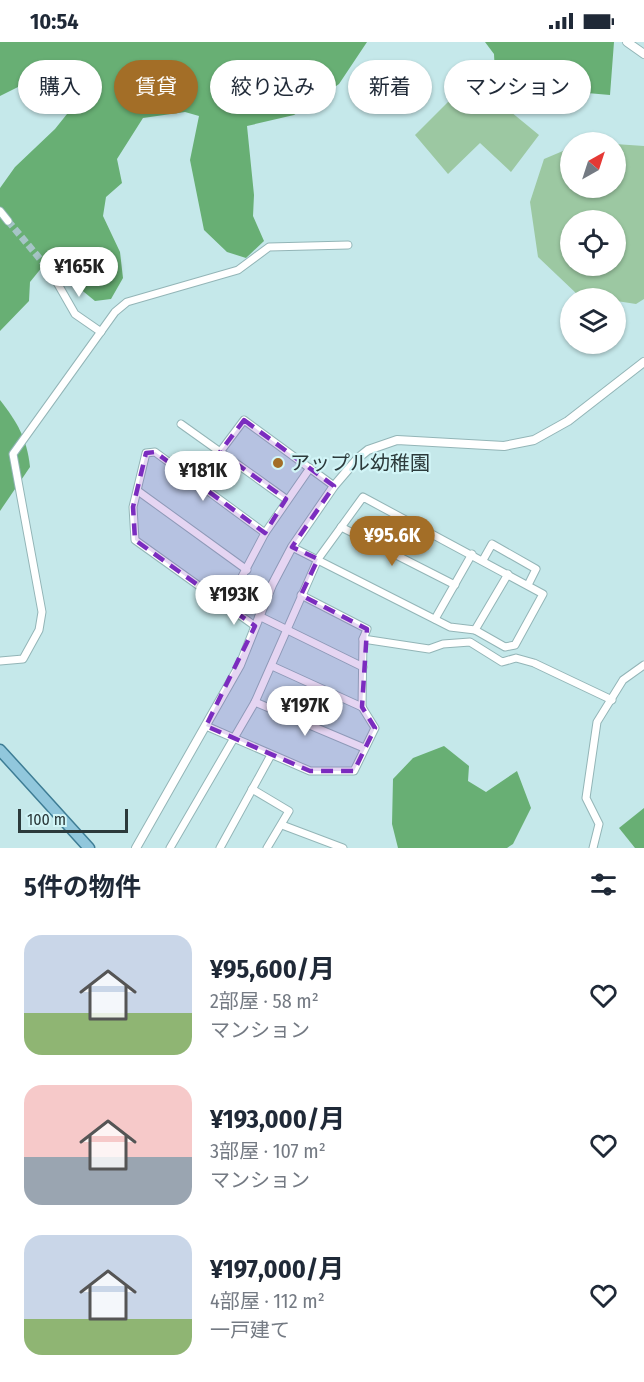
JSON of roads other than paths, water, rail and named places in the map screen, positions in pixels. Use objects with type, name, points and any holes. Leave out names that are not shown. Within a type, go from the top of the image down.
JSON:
[{"type":"main road","points":[[0,750],[88,848]]},
{"type":"street","points":[[627,42],[644,54]]},
{"type":"street","points":[[0,211],[8,220]]},
{"type":"street","points":[[0,661],[23,659],[42,620],[13,454],[115,312],[127,302],[237,270],[269,247],[348,245]]},
{"type":"street","points":[[51,272],[75,314],[101,332]]},
{"type":"street","points":[[136,848],[240,665],[259,616],[292,547],[334,486],[363,454],[397,440],[504,446],[534,440],[568,421],[644,362]]},
{"type":"street","points":[[220,452],[244,420],[334,486]]},
{"type":"street","points":[[181,424],[286,499]]},
{"type":"street","points":[[255,626],[135,540],[133,507],[146,453],[155,452],[265,533]]},
{"type":"street","points":[[227,605],[265,533],[286,499],[310,468]]},
{"type":"street","points":[[138,491],[247,570]]},
{"type":"street","points":[[173,847],[255,702],[318,559],[363,497],[543,594],[514,645],[505,647],[475,630],[450,627],[318,559],[292,547]]},
{"type":"street","points":[[342,527],[454,585]]},
{"type":"street","points":[[483,560],[492,544],[536,569],[528,585]]},
{"type":"street","points":[[435,619],[472,554]]},
{"type":"street","points":[[475,630],[508,574]]},
{"type":"street","points":[[206,726],[271,755],[319,773],[354,771],[375,728],[362,707],[363,639],[367,629],[301,595]]},
{"type":"street","points":[[259,616],[363,667]]},
{"type":"street","points":[[363,639],[429,650],[442,644],[470,642],[502,662],[516,658],[534,663],[612,700]]},
{"type":"street","points":[[593,848],[598,824],[586,798],[597,722],[623,680],[644,665]]},
{"type":"street","points":[[272,666],[362,707]]},
{"type":"street","points":[[255,702],[364,748]]},
{"type":"street","points":[[220,848],[271,755]]},
{"type":"street","points":[[252,789],[290,811],[267,848]]},
{"type":"street","points":[[282,825],[343,848]]},
{"type":"tunnel","points":[[8,221],[51,272]]},
{"type":"place","name":"アップル幼稚園","points":[[278,463]]}]
